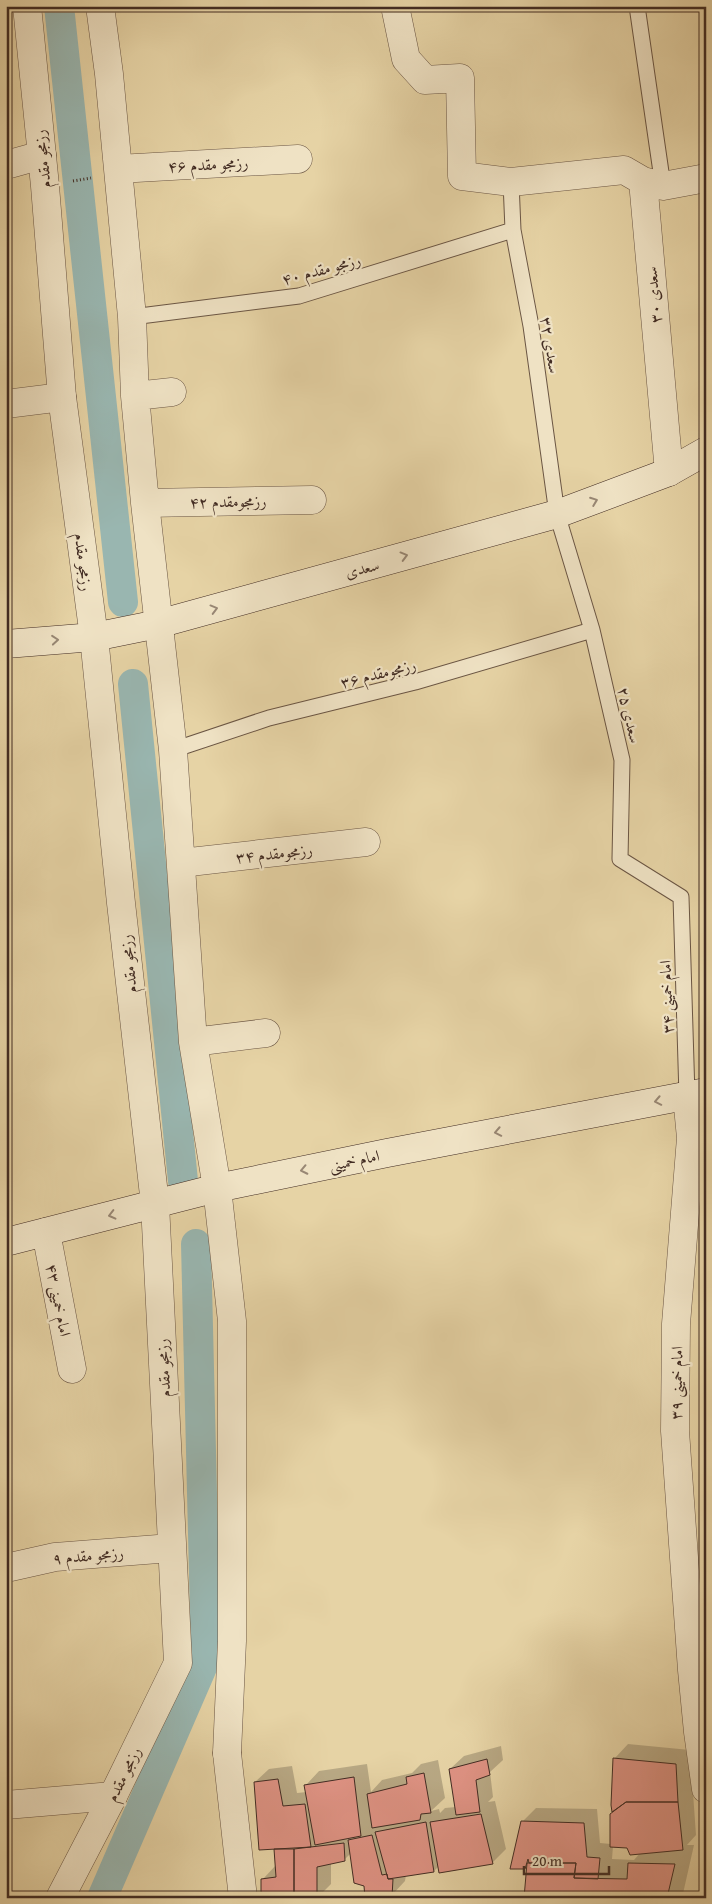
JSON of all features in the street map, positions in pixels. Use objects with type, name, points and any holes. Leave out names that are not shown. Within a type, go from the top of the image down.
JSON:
[{"type":"street","name":"رزمجو مقدم","points":[[27,6],[45,186],[62,397],[94,637],[121,903],[155,1204],[178,1663],[113,1796],[60,1898]]},
{"type":"street","points":[[100,6],[109,74],[132,317],[135,396],[145,503],[173,750],[193,1042],[217,1188],[232,1321],[232,1632],[227,1754],[243,1898]]},
{"type":"street","points":[[396,6],[406,59],[425,80],[460,78],[462,176],[511,182],[624,170],[653,183],[706,178]]},
{"type":"street","points":[[6,166],[42,156]]},
{"type":"street","name":"رزمجو مقدم ۴۶","points":[[118,172],[298,159]]},
{"type":"street","name":"سعدی ۳۰","points":[[653,183],[669,472]]},
{"type":"street","points":[[135,396],[172,392]]},
{"type":"street","points":[[6,404],[62,397]]},
{"type":"street","name":"سعدی","points":[[6,644],[94,637],[158,624],[557,514],[669,472],[706,452]]},
{"type":"street","name":"رزمجومقدم ۴۲","points":[[145,503],[312,500]]},
{"type":"street","name":"رزمجومقدم ۳۴","points":[[181,863],[366,842]]},
{"type":"street","points":[[193,1042],[266,1033]]},
{"type":"street","name":"امام خمینی","points":[[6,1242],[217,1188],[387,1153],[696,1094]]},
{"type":"street","name":"امام خمینی ۳۹","points":[[696,1094],[676,1324],[675,1431],[692,1670],[706,1789]]},
{"type":"street","name":"امام خمینی ۴۳","points":[[46,1232],[72,1369]]},
{"type":"street","name":"رزمجو مقدم ۹","points":[[6,1568],[55,1557],[171,1548]]},
{"type":"street","points":[[6,1805],[113,1796]]},
{"type":"lane","points":[[637,6],[653,183]]},
{"type":"lane","name":"سعدی ۳۲","points":[[511,182],[513,230],[530,326],[557,514]]},
{"type":"lane","name":"رزمجو مقدم ۴۰","points":[[132,317],[299,296],[513,230]]},
{"type":"lane","name":"سعدی ۲۵","points":[[557,514],[592,630],[622,760],[620,859],[680,897]]},
{"type":"lane","name":"رزمجومقدم ۳۶","points":[[173,750],[269,718],[414,682],[592,630]]},
{"type":"lane","name":"امام خمینی ۳۴","points":[[680,897],[696,1094]]},
{"type":"path","points":[[45,186],[118,172]]},
{"type":"building","points":[[613,1758],[676,1764],[678,1802],[626,1802],[612,1812]]},
{"type":"building","points":[[487,1759],[490,1775],[476,1780],[480,1812],[456,1815],[449,1769]]},
{"type":"building","points":[[424,1773],[431,1813],[421,1814],[420,1820],[372,1828],[367,1794],[407,1784],[406,1777]]},
{"type":"building","points":[[354,1777],[361,1836],[315,1845],[304,1785]]},
{"type":"building","points":[[278,1779],[283,1806],[305,1804],[311,1847],[259,1850],[254,1782]]},
{"type":"building","points":[[626,1802],[678,1802],[683,1850],[630,1855],[627,1848],[610,1847],[610,1814]]},
{"type":"building","points":[[481,1814],[493,1864],[439,1873],[430,1822]]},
{"type":"building","points":[[521,1821],[584,1823],[587,1857],[600,1858],[598,1879],[574,1878],[576,1863],[529,1863],[528,1859],[525,1869],[510,1869]]},
{"type":"building","points":[[426,1822],[434,1872],[388,1879],[375,1832]]},
{"type":"building","points":[[372,1835],[382,1875],[387,1874],[388,1879],[393,1879],[392,1897],[365,1898],[364,1886],[354,1883],[348,1840]]},
{"type":"building","points":[[344,1843],[345,1861],[317,1867],[317,1898],[294,1898],[294,1849]]},
{"type":"building","points":[[274,1849],[294,1849],[294,1898],[261,1898],[261,1879],[276,1877]]},
{"type":"building","points":[[527,1863],[576,1863],[574,1878],[627,1879],[628,1863],[675,1864],[667,1898],[524,1898]]},
{"type":"waterway","points":[[59,6],[123,602]]},
{"type":"waterway","points":[[133,684],[183,1181]]},
{"type":"waterway","points":[[102,1898],[206,1658],[196,1244]]}]
